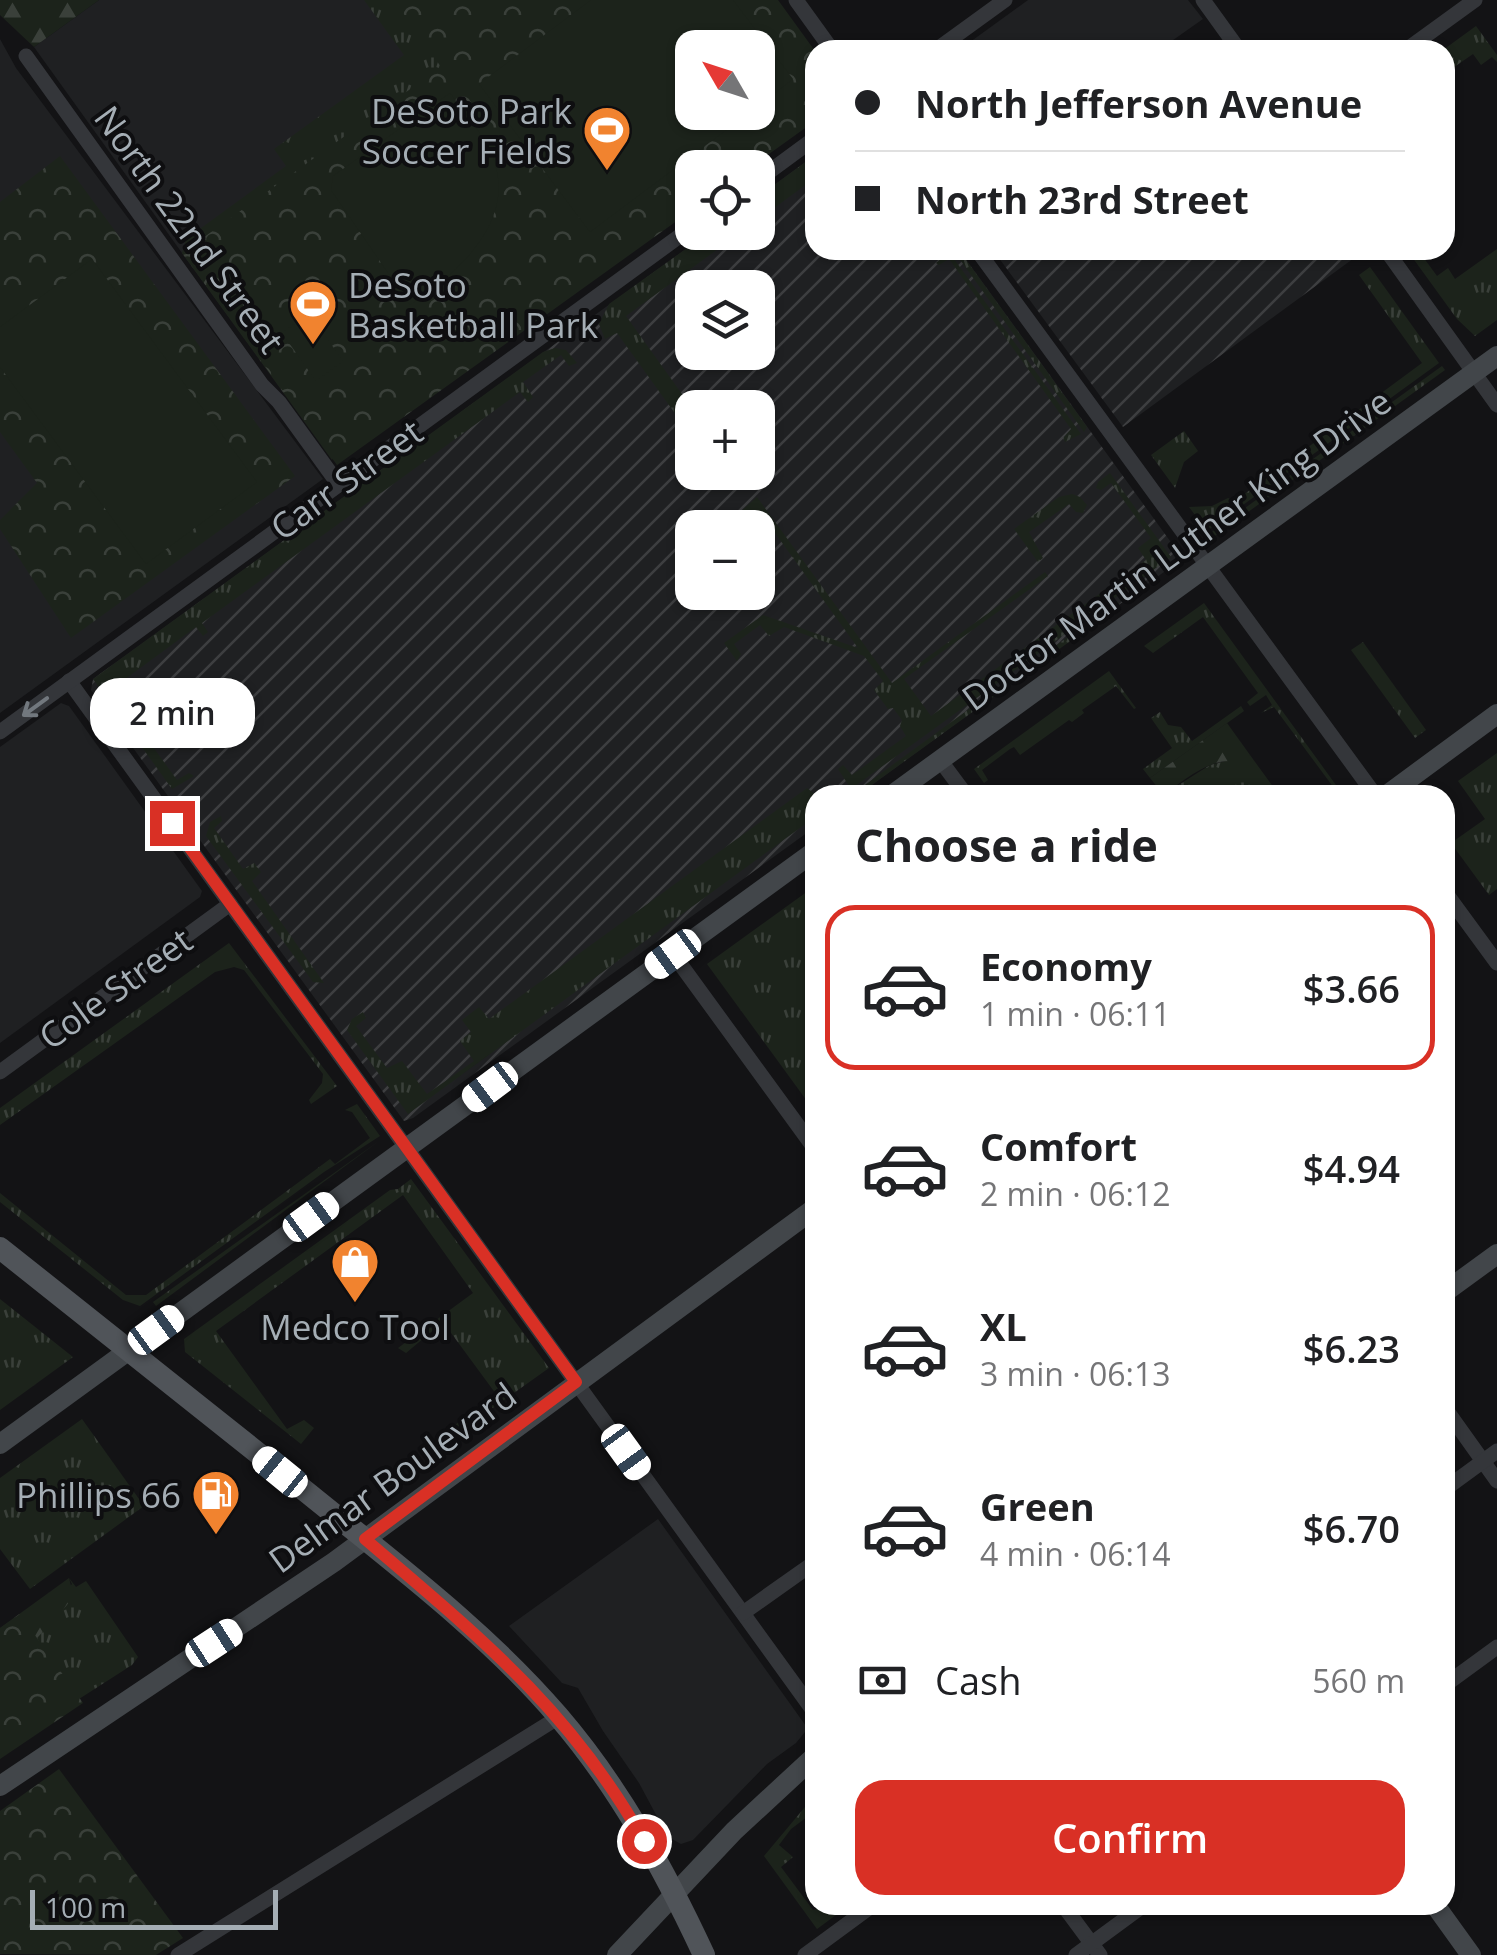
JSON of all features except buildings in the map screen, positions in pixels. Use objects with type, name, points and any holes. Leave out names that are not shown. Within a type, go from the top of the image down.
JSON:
[{"type":"main road","name":"Doctor Martin Luther King Drive","points":[[906,785],[1497,356]]},
{"type":"main road","points":[[1401,785],[1497,714]]},
{"type":"main road","points":[[0,1444],[805,858]]},
{"type":"main road","name":"Delmar Boulevard","points":[[0,1786],[365,1539],[805,1215]]},
{"type":"main road","points":[[0,1248],[365,1539],[488,1644],[559,1718],[615,1793],[675,1894],[704,1955]]},
{"type":"main road","points":[[1455,1285],[1497,1254]]},
{"type":"main road","points":[[617,1955],[734,1831],[805,1765]]},
{"type":"main road","points":[[1441,1915],[1471,1955]]},
{"type":"street","points":[[796,0],[825,40]]},
{"type":"street","points":[[950,40],[1005,0]]},
{"type":"street","points":[[1203,0],[1233,40]]},
{"type":"street","points":[[1420,40],[1475,0]]},
{"type":"street","name":"North 22nd Street","points":[[26,56],[262,386],[338,485]]},
{"type":"street","points":[[775,167],[805,145]]},
{"type":"street","name":"Carr Street","points":[[0,732],[675,239]]},
{"type":"street","points":[[985,260],[1368,785]]},
{"type":"street","points":[[1393,260],[1497,404]]},
{"type":"street","points":[[69,681],[805,1698]]},
{"type":"street","points":[[940,760],[959,785]]},
{"type":"street","name":"Cole Street","points":[[0,1072],[230,904]]},
{"type":"street","points":[[1455,906],[1497,963]]},
{"type":"street","points":[[673,954],[805,1135]]},
{"type":"street","points":[[1455,1422],[1497,1481]]},
{"type":"street","points":[[1455,1482],[1497,1451]]},
{"type":"street","points":[[744,1613],[805,1569]]},
{"type":"street","points":[[1455,1678],[1497,1647]]},
{"type":"street","points":[[178,1955],[559,1718]]},
{"type":"street","points":[[805,1955],[860,1915]]},
{"type":"street","points":[[1070,1915],[1096,1950]]},
{"type":"street","points":[[1076,1955],[1096,1950],[1133,1915]]},
{"type":"shaded area","points":[[99,0],[394,0],[441,67],[182,253],[34,47]]},
{"type":"shaded area","points":[[1028,0],[1188,0],[1203,19],[1173,40],[973,40]]},
{"type":"shaded area","points":[[0,39],[16,68],[323,479],[0,713]]},
{"type":"shaded area","points":[[805,162],[805,260],[966,260],[1178,552],[1179,561],[872,785],[805,785],[805,834],[404,1121],[91,690],[93,679],[685,250],[775,250],[775,184]]},
{"type":"shaded area","points":[[1000,260],[1351,260],[1123,427]]},
{"type":"shaded area","points":[[61,703],[69,706],[202,891],[200,897],[0,1043],[0,747]]},
{"type":"shaded area","points":[[658,1519],[805,1725],[805,1732],[767,1764],[693,1840],[681,1844],[668,1837],[639,1783],[578,1688],[562,1683],[509,1626]]},
{"type":"green space","points":[[0,0],[99,0],[34,47],[0,15]]},
{"type":"green space","points":[[364,0],[551,0],[332,460],[182,253],[186,239],[286,166],[274,149],[404,55]]},
{"type":"green space","points":[[394,0],[778,0],[807,40],[805,128],[775,150],[675,150],[675,222],[337,465],[182,253],[441,67]]},
{"type":"green space","name":"DeSoto Park Soccer Fields","points":[[591,0],[733,0],[756,30],[675,30],[675,130],[726,130],[700,150],[675,150],[675,168],[590,232],[479,84]]},
{"type":"green space","points":[[1476,26],[1497,55],[1497,62],[1492,57],[1481,65],[1473,54],[1455,66],[1455,41]]},
{"type":"green space","name":"DeSoto Park Soccer Fields","points":[[775,55],[793,79],[775,93]]},
{"type":"green space","points":[[450,93],[487,145],[497,170],[498,194],[493,217],[467,257],[410,305],[331,190],[333,176]]},
{"type":"green space","points":[[60,156],[295,476],[71,638],[0,529],[0,520],[37,483],[0,432],[0,202]]},
{"type":"green space","points":[[805,162],[805,185],[775,207],[775,184]]},
{"type":"green space","points":[[1497,249],[1497,320],[1475,336],[1457,319],[1414,260],[1425,260],[1437,276],[1448,268],[1455,279]]},
{"type":"green space","points":[[684,250],[717,250],[689,270],[675,270],[675,280],[626,316],[679,390],[675,390],[675,413],[617,333],[605,339],[599,324],[609,304]]},
{"type":"green space","points":[[92,259],[257,482],[146,564],[0,367],[0,327]]},
{"type":"green space","points":[[950,260],[955,260],[1081,434],[1065,442],[1063,438],[1071,429]]},
{"type":"green space","points":[[960,260],[966,260],[1087,427],[1084,432]]},
{"type":"green space","points":[[1370,267],[1439,363],[1207,531],[1189,507],[1212,506],[1228,498],[1235,501],[1422,363],[1359,275]]},
{"type":"green space","name":"DeSoto Basketball Park","points":[[309,313],[343,361],[316,381],[282,333]]},
{"type":"green space","points":[[566,350],[577,363],[569,366],[561,355],[523,382],[533,397],[528,402],[520,392],[202,623],[208,632],[203,636],[196,627],[124,680],[133,693],[122,704],[177,780],[189,773],[194,776],[172,789],[93,679],[543,352]]},
{"type":"green space","points":[[1442,366],[1445,370],[1212,538],[1209,534]]},
{"type":"green space","points":[[1184,431],[1198,451],[1184,462],[1175,488],[1151,455]]},
{"type":"green space","points":[[1110,473],[1171,557],[857,785],[848,785],[838,769],[843,765],[852,775],[906,736],[900,726],[902,720],[874,690],[883,681],[864,656],[784,627],[769,636],[760,625],[734,644],[741,654],[737,661],[724,643],[763,615],[858,648],[775,533],[775,522],[892,683],[1045,572],[1048,576],[904,679],[931,716],[1146,560],[1138,548],[1151,538],[1111,483],[1101,490],[1096,488]]},
{"type":"green space","points":[[1072,494],[1087,505],[1083,513],[1069,504],[1029,532],[1043,558],[1038,562],[1014,529],[1059,497]]},
{"type":"green space","points":[[757,497],[766,510],[742,510]]},
{"type":"green space","points":[[1117,601],[1120,605],[872,785],[865,785]]},
{"type":"green space","points":[[1204,603],[1336,785],[1332,785],[1274,707],[1261,713],[1272,705],[1266,695],[1250,706],[1247,702],[1258,693],[1203,617],[1153,653],[1144,646]]},
{"type":"green space","points":[[1363,642],[1426,730],[1415,738],[1351,650]]},
{"type":"green space","points":[[1109,671],[1136,708],[1116,686],[1072,722],[1069,720],[1020,755],[1014,747],[1010,749],[982,770],[988,780],[984,783],[974,769]]},
{"type":"green space","points":[[1241,706],[1244,711],[1150,778],[1143,769],[1172,748],[1151,718],[1160,712],[1168,725],[1181,727],[1192,741]]},
{"type":"green space","points":[[1227,723],[1250,755],[1238,762],[1211,765],[1177,785],[1156,785],[1150,778]]},
{"type":"green space","points":[[1497,753],[1497,889],[1489,895],[1455,848],[1455,840],[1485,819],[1458,781]]},
{"type":"green space","points":[[1250,755],[1272,785],[1178,785],[1210,765]]},
{"type":"green space","points":[[805,789],[805,824],[408,1114],[347,1030],[352,1019],[363,1012],[366,1018],[356,1026],[387,1068],[402,1061],[427,1094],[474,1061],[460,1041],[471,1032],[462,1020],[479,1007],[489,1019]]},
{"type":"green space","points":[[221,816],[222,821],[214,828],[243,869],[254,863],[261,872],[252,881],[324,983],[313,982],[206,836],[210,822]]},
{"type":"green space","points":[[805,893],[805,1098],[707,964]]},
{"type":"green space","points":[[229,943],[337,1086],[311,1104],[309,1100],[322,1083],[323,1074],[244,970],[234,967],[215,972],[0,1125],[0,1108]]},
{"type":"green space","points":[[357,1104],[380,1136],[140,1306],[123,1300],[0,1202],[0,1193],[126,1295],[146,1295],[330,1159],[335,1164],[370,1138],[352,1112],[345,1110]]},
{"type":"green space","points":[[379,1141],[156,1306],[153,1302]]},
{"type":"green space","points":[[411,1179],[549,1368],[455,1435],[451,1428],[496,1394],[443,1322],[406,1353],[398,1348],[473,1293],[403,1195],[216,1331],[287,1429],[304,1420],[314,1428],[301,1444],[185,1352],[184,1339],[390,1190]]},
{"type":"green space","points":[[0,1299],[73,1357],[0,1410]]},
{"type":"green space","points":[[82,1419],[144,1506],[30,1589],[0,1549],[0,1478]]},
{"type":"green space","points":[[69,1578],[76,1587],[86,1581],[138,1657],[132,1665],[79,1699],[0,1664],[72,1584]]},
{"type":"green space","points":[[69,1578],[73,1594],[67,1605],[28,1648],[0,1628]]},
{"type":"green space","points":[[20,1614],[83,1703],[0,1759],[0,1628]]},
{"type":"green space","points":[[59,1769],[183,1938],[156,1955],[0,1954],[0,1811]]},
{"type":"green space","points":[[805,1807],[805,1818],[779,1845],[793,1857],[781,1867],[805,1899],[805,1912],[764,1856]]},
{"type":"green space","points":[[807,1915],[836,1915],[817,1929]]},
{"type":"place","name":"DeSoto Park Soccer Fields","points":[[607,172]]},
{"type":"place","name":"DeSoto Basketball Park","points":[[313,346]]},
{"type":"place","name":"Medco Tool","points":[[355,1304]]},
{"type":"place","name":"Phillips 66","points":[[216,1536]]},
{"type":"route","points":[[172,823],[576,1382],[365,1539],[488,1644],[545,1701],[586,1751],[644,1841]]}]
